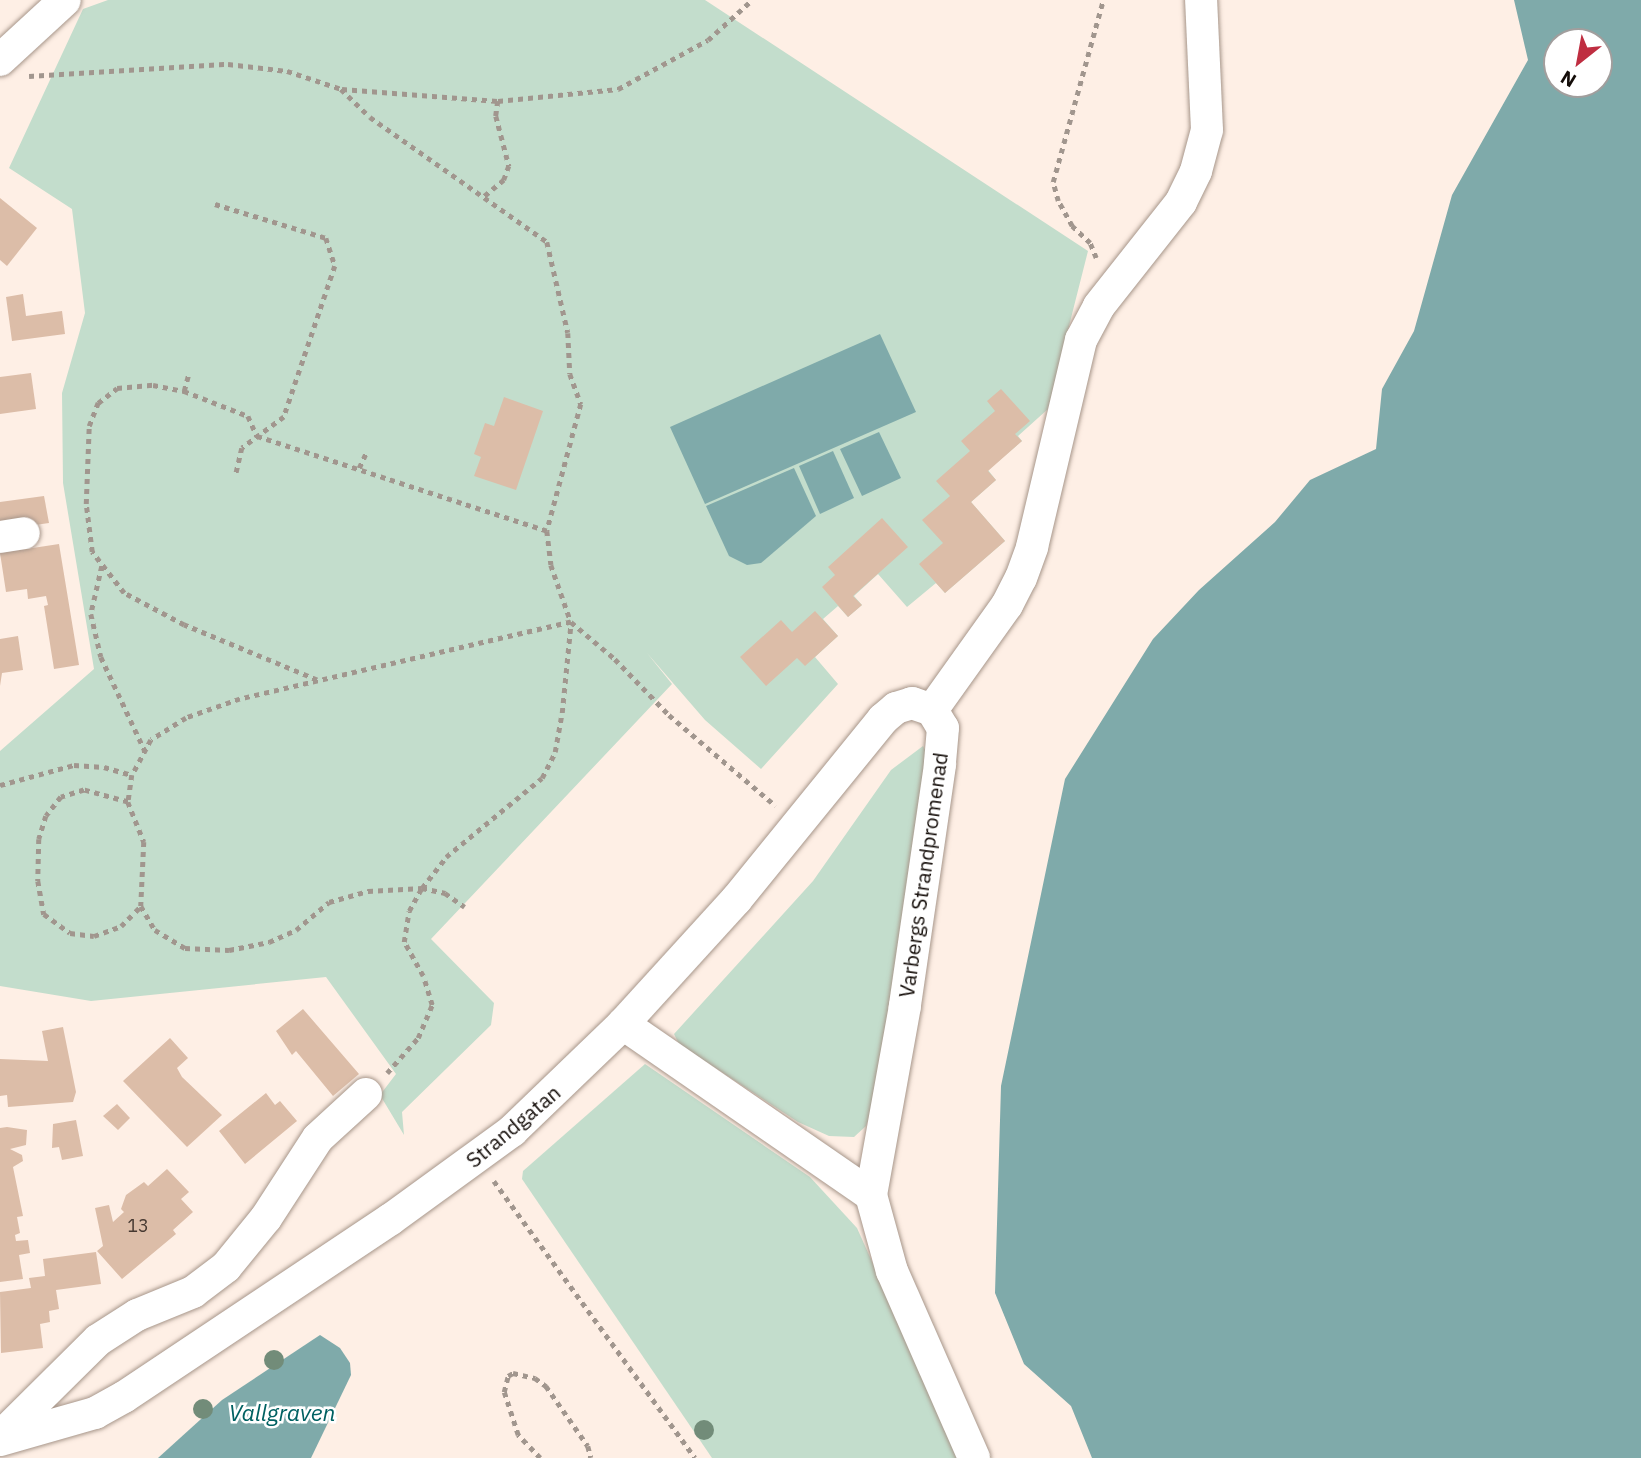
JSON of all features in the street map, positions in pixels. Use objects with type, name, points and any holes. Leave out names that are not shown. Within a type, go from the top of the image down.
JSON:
[{"type":"street","points":[[11,68],[65,0]]},
{"type":"street","points":[[932,710],[1007,605],[1021,578],[1032,547],[1081,340],[1099,306],[1181,202],[1196,171],[1207,130],[1200,0]]},
{"type":"street","name":"Strandgatan","points":[[0,1438],[94,1413],[164,1373],[512,1131],[623,1024],[800,826],[883,719],[896,708],[912,703],[932,710]]},
{"type":"street","name":"Varbergs Strandpromenad","points":[[932,710],[943,728],[940,765],[905,1006],[870,1195],[892,1271],[974,1458]]},
{"type":"street","points":[[623,1024],[870,1195]]},
{"type":"street","name":"Strandgatan","points":[[0,1438],[105,1334],[137,1315],[193,1292],[226,1267],[266,1218],[318,1138],[366,1094]]},
{"type":"path","points":[[11,68],[228,64],[287,71],[341,89],[498,101],[618,89],[708,40],[752,0]]},
{"type":"path","points":[[1096,265],[1096,253],[1072,226],[1058,201],[1053,182],[1103,0]]},
{"type":"path","points":[[341,89],[370,117],[547,242],[568,333],[570,373],[581,404],[547,531],[551,565],[571,622],[562,713],[555,752],[542,778],[446,857],[422,888],[409,911],[404,942],[423,976],[432,1005],[418,1038],[366,1094]]},
{"type":"path","points":[[484,197],[505,180],[509,166],[496,116],[498,101]]},
{"type":"path","points":[[215,204],[326,238],[335,267],[284,417],[242,448],[236,475]]},
{"type":"path","points":[[184,391],[187,376]]},
{"type":"path","points":[[317,681],[160,612],[124,593],[92,552],[86,505],[89,426],[98,403],[117,388],[153,385],[184,391],[248,416],[257,436],[547,531]]},
{"type":"path","points":[[359,468],[367,451]]},
{"type":"path","points":[[102,565],[91,614],[106,669],[145,751]]},
{"type":"path","points":[[465,907],[445,894],[422,888],[368,891],[329,902],[296,930],[269,942],[229,950],[185,948],[155,930],[141,906],[144,842],[128,802],[132,775],[151,740],[186,718],[317,681],[571,622]]},
{"type":"path","points":[[571,622],[615,659],[669,715],[800,826]]},
{"type":"path","points":[[0,785],[74,765],[104,767],[132,775]]},
{"type":"path","points":[[128,802],[84,790],[61,797],[46,816],[39,839],[38,881],[44,914],[70,933],[94,936],[121,926],[141,906]]},
{"type":"path","points":[[492,1178],[695,1458]]},
{"type":"path","points":[[540,1458],[518,1435],[504,1392],[513,1373],[535,1378],[546,1386],[588,1446],[591,1458]]},
{"type":"green space","points":[[108,0],[705,0],[1088,251],[1048,409],[1018,436],[1022,441],[988,470],[996,480],[971,502],[1005,541],[945,593],[936,583],[907,607],[878,574],[854,596],[862,605],[848,617],[838,606],[823,619],[838,636],[815,657],[838,684],[761,769],[705,720],[647,653],[672,684],[431,939],[494,1003],[491,1025],[402,1112],[404,1135],[380,1095],[396,1074],[326,977],[91,1001],[0,986],[0,751],[94,669],[63,483],[62,393],[85,313],[72,209],[9,168],[83,9]]},
{"type":"green space","points":[[923,746],[929,757],[872,1110],[866,1126],[854,1137],[829,1136],[798,1122],[679,1044],[674,1034],[813,881],[891,770]]},
{"type":"green space","points":[[645,1064],[810,1177],[857,1228],[960,1458],[712,1458],[522,1179],[523,1171]]},
{"type":"water","points":[[1514,0],[1641,0],[1641,1458],[1092,1458],[1071,1406],[1024,1364],[995,1293],[1001,1086],[1065,779],[1153,639],[1199,590],[1275,522],[1310,480],[1376,449],[1382,389],[1414,331],[1452,195],[1528,60]]},
{"type":"water","points":[[880,334],[916,412],[705,504],[670,427]]},
{"type":"water","points":[[879,432],[901,478],[862,496],[840,449]]},
{"type":"water","points":[[833,451],[854,498],[820,514],[799,466]]},
{"type":"water","points":[[794,468],[816,516],[761,563],[747,565],[729,556],[706,506]]},
{"type":"water","name":"Vallgraven","points":[[320,1335],[340,1348],[350,1363],[351,1375],[311,1458],[158,1458],[222,1400]]},
{"type":"building","points":[[0,198],[37,228],[7,266],[0,260]]},
{"type":"building","points":[[23,294],[26,316],[62,311],[65,334],[12,341],[6,297]]},
{"type":"building","points":[[31,373],[36,409],[0,414],[0,377]]},
{"type":"building","points":[[1001,389],[1030,421],[1015,434],[1022,441],[988,471],[996,480],[971,502],[1005,541],[945,593],[919,564],[943,543],[922,520],[950,496],[936,481],[970,451],[961,441],[995,411],[987,401]]},
{"type":"building","points":[[504,397],[543,411],[516,490],[474,476],[481,457],[474,454],[485,423],[494,426]]},
{"type":"building","points":[[44,496],[49,523],[0,530],[0,502]]},
{"type":"building","points":[[882,518],[908,547],[853,596],[862,605],[848,617],[822,587],[835,575],[828,567]]},
{"type":"building","points":[[59,544],[79,665],[54,669],[44,606],[48,605],[46,596],[28,599],[27,589],[6,592],[0,553]]},
{"type":"building","points":[[815,611],[838,636],[805,666],[797,658],[766,686],[740,657],[781,620],[792,632]]},
{"type":"building","points":[[18,636],[23,670],[2,673],[0,686],[0,639]]},
{"type":"building","points":[[303,1009],[359,1074],[333,1096],[296,1051],[292,1055],[276,1031]]},
{"type":"building","points":[[63,1027],[76,1092],[73,1102],[8,1107],[7,1095],[0,1096],[0,1059],[48,1061],[42,1031]]},
{"type":"building","points":[[170,1038],[188,1058],[177,1068],[182,1077],[222,1115],[187,1147],[123,1081]]},
{"type":"building","points":[[266,1093],[275,1105],[280,1101],[297,1121],[245,1164],[219,1131]]},
{"type":"building","points":[[117,1104],[130,1118],[118,1130],[103,1116]]},
{"type":"building","points":[[76,1120],[83,1156],[62,1160],[59,1147],[52,1148],[53,1124]]},
{"type":"building","points":[[0,1128],[27,1130],[26,1145],[10,1149],[22,1155],[23,1161],[13,1167],[23,1216],[17,1217],[20,1233],[15,1235],[16,1241],[28,1240],[30,1253],[19,1255],[23,1279],[0,1282]]},
{"type":"building","points":[[167,1169],[189,1192],[181,1199],[193,1212],[173,1230],[176,1234],[122,1279],[97,1251],[103,1246],[95,1208],[109,1205],[113,1222],[124,1212],[121,1209],[126,1195],[144,1182],[148,1186]]},
{"type":"building","points":[[96,1252],[101,1284],[56,1290],[59,1309],[49,1311],[50,1322],[40,1324],[43,1348],[1,1353],[0,1292],[31,1288],[29,1278],[45,1276],[43,1259]]}]
